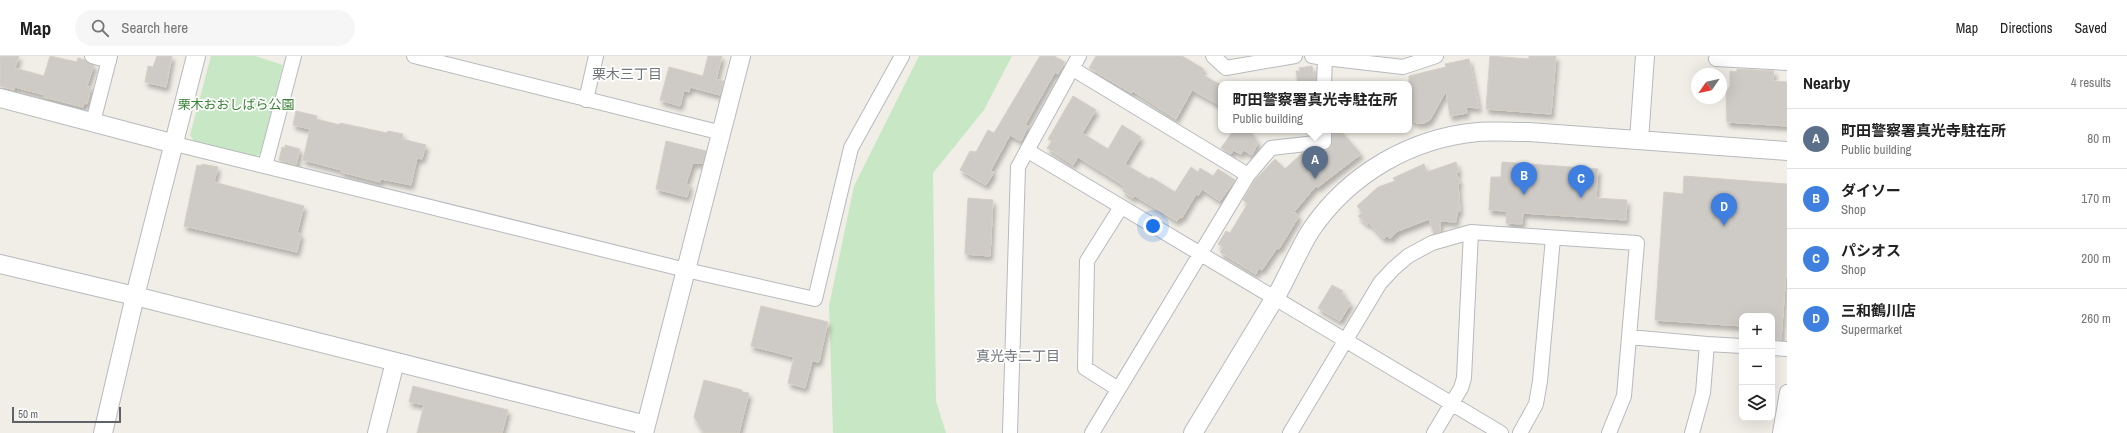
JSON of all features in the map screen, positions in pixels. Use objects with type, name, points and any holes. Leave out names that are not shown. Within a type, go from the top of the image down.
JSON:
[{"type":"street","points":[[92,56],[109,59],[93,122]]},
{"type":"street","points":[[103,433],[135,296],[175,144],[196,56]]},
{"type":"street","points":[[265,166],[294,56]]},
{"type":"street","points":[[414,56],[722,133]]},
{"type":"street","points":[[586,100],[596,56]]},
{"type":"street","points":[[0,264],[135,296],[395,362],[645,429],[741,56]]},
{"type":"street","points":[[0,98],[175,144],[686,270],[815,299],[851,148],[902,56]]},
{"type":"street","points":[[1010,433],[1018,167],[1079,56]]},
{"type":"street","points":[[1213,56],[1226,68],[1296,56]]},
{"type":"street","points":[[1323,81],[1318,57],[1403,67],[1436,56]]},
{"type":"street","points":[[1639,140],[1645,56]]},
{"type":"street","points":[[1717,56],[1716,59],[1787,63]]},
{"type":"street","points":[[1072,69],[1248,176]]},
{"type":"street","points":[[1193,433],[1274,299],[1311,231],[1327,209],[1372,169],[1400,152],[1423,143],[1489,131],[1787,151]]},
{"type":"street","points":[[1092,433],[1248,176],[1271,148],[1324,142],[1324,133]]},
{"type":"street","points":[[1028,151],[1500,433]]},
{"type":"street","points":[[1118,389],[1085,368],[1085,360],[1087,261],[1121,207]]},
{"type":"street","points":[[1434,433],[1464,378],[1470,232]]},
{"type":"street","points":[[1290,433],[1380,283],[1393,268],[1408,256],[1432,243],[1470,232],[1637,244],[1624,396],[1609,433]]},
{"type":"street","points":[[1520,433],[1536,404],[1540,381],[1553,238]]},
{"type":"street","points":[[1629,337],[1739,346]]},
{"type":"street","points":[[1692,433],[1703,392],[1707,344]]},
{"type":"street","points":[[1775,348],[1787,349]]},
{"type":"street","points":[[377,433],[395,362]]},
{"type":"street","points":[[1780,433],[1787,392]]},
{"type":"green space","name":"栗木おおしばら公園","points":[[211,56],[255,56],[283,65],[261,153],[255,157],[195,143],[190,135]]},
{"type":"green space","points":[[919,56],[1012,56],[984,110],[933,173],[936,401],[946,433],[833,433],[829,306],[854,186]]},
{"type":"building","points":[[0,56],[19,56],[15,68],[44,76],[50,56],[77,62],[78,58],[85,60],[94,65],[87,86],[91,87],[87,104],[84,103],[83,107],[44,97],[45,95],[15,87],[14,90],[0,86]]},
{"type":"building","points":[[157,56],[172,56],[166,87],[145,82],[148,66],[153,67]]},
{"type":"building","points":[[708,56],[722,56],[716,80],[724,81],[720,95],[690,87],[689,92],[684,90],[680,106],[660,100],[669,67],[703,76]]},
{"type":"building","points":[[1040,56],[1054,56],[1065,62],[1058,74],[1055,72],[1025,125],[1028,126],[1021,141],[1010,135],[992,168],[991,171],[994,172],[986,185],[960,170],[970,151],[976,152],[988,130],[994,133]]},
{"type":"building","points":[[1096,56],[1182,56],[1204,69],[1201,74],[1218,83],[1218,104],[1192,90],[1176,119],[1133,91],[1132,93],[1089,68]]},
{"type":"building","points":[[1490,56],[1529,59],[1529,56],[1556,56],[1551,114],[1486,109]]},
{"type":"building","points":[[1469,59],[1479,108],[1466,107],[1467,113],[1450,116],[1446,91],[1430,120],[1424,123],[1417,123],[1412,120],[1412,81],[1409,81],[1409,76],[1446,67],[1445,64]]},
{"type":"building","points":[[1312,66],[1315,81],[1298,81],[1296,71],[1300,71],[1299,68]]},
{"type":"building","points":[[1737,69],[1774,71],[1773,81],[1787,82],[1787,126],[1727,122],[1727,91],[1730,85],[1730,71],[1737,72]]},
{"type":"building","points":[[1073,96],[1096,110],[1082,133],[1108,149],[1122,125],[1141,137],[1125,164],[1150,179],[1151,177],[1175,192],[1191,167],[1198,172],[1200,168],[1213,176],[1218,169],[1235,180],[1220,201],[1202,189],[1198,196],[1196,194],[1182,218],[1180,217],[1177,221],[1135,196],[1133,198],[1123,191],[1125,187],[1078,157],[1073,165],[1047,148],[1052,141],[1048,139]]},
{"type":"building","points":[[296,111],[317,116],[316,119],[340,125],[340,123],[387,133],[388,131],[403,134],[402,139],[426,145],[422,159],[417,158],[411,185],[381,179],[380,182],[303,160],[310,129],[293,125]]},
{"type":"building","points":[[1232,133],[1251,133],[1258,143],[1252,155],[1243,150],[1241,154],[1233,150],[1231,154],[1221,148]]},
{"type":"building","points":[[1332,133],[1343,133],[1361,154],[1318,187],[1316,186],[1294,212],[1299,216],[1279,249],[1277,248],[1262,270],[1259,268],[1256,274],[1220,252],[1223,247],[1218,244],[1226,231],[1230,233],[1248,203],[1243,200],[1255,180],[1275,159],[1285,169],[1302,153],[1312,163],[1331,146]]},
{"type":"building","points":[[666,141],[706,151],[703,163],[693,163],[686,184],[690,185],[687,197],[656,189]]},
{"type":"building","points":[[285,145],[300,149],[296,165],[279,160],[282,147],[285,148]]},
{"type":"building","points":[[1456,162],[1459,172],[1456,173],[1460,183],[1458,184],[1460,211],[1457,213],[1456,222],[1440,221],[1440,232],[1434,234],[1429,219],[1398,231],[1390,239],[1387,236],[1384,239],[1369,223],[1367,224],[1358,216],[1363,212],[1357,206],[1378,187],[1395,181],[1393,178],[1424,164],[1427,172]]},
{"type":"building","points":[[1502,162],[1598,169],[1596,198],[1627,200],[1626,220],[1523,213],[1522,224],[1506,223],[1507,211],[1489,210],[1491,177],[1501,177]]},
{"type":"building","points":[[202,164],[218,167],[214,182],[304,206],[297,233],[301,234],[297,252],[184,226],[197,165],[201,166]]},
{"type":"building","points":[[1684,176],[1787,184],[1787,258],[1781,340],[1775,340],[1775,313],[1739,313],[1739,326],[1655,320],[1664,192],[1683,194]]},
{"type":"building","points":[[968,198],[993,200],[990,256],[965,254]]},
{"type":"building","points":[[1332,285],[1343,291],[1341,294],[1346,296],[1344,299],[1351,303],[1340,321],[1318,308]]},
{"type":"building","points":[[761,306],[828,322],[819,362],[812,361],[805,388],[788,383],[794,357],[751,346]]},
{"type":"building","points":[[704,380],[749,393],[739,433],[704,433],[694,417]]},
{"type":"building","points":[[413,386],[508,410],[502,433],[417,433],[424,405],[409,402]]},
{"type":"place","name":"町田警察署真光寺駐在所","points":[[1315,179]]},
{"type":"place","name":"ダイソー","points":[[1524,195]]},
{"type":"place","name":"パシオス","points":[[1581,198]]},
{"type":"place","name":"三和鶴川店","points":[[1724,226]]},
{"type":"district","name":"栗木三丁目","points":[[627,74]]},
{"type":"district","name":"真光寺二丁目","points":[[1018,356]]}]
